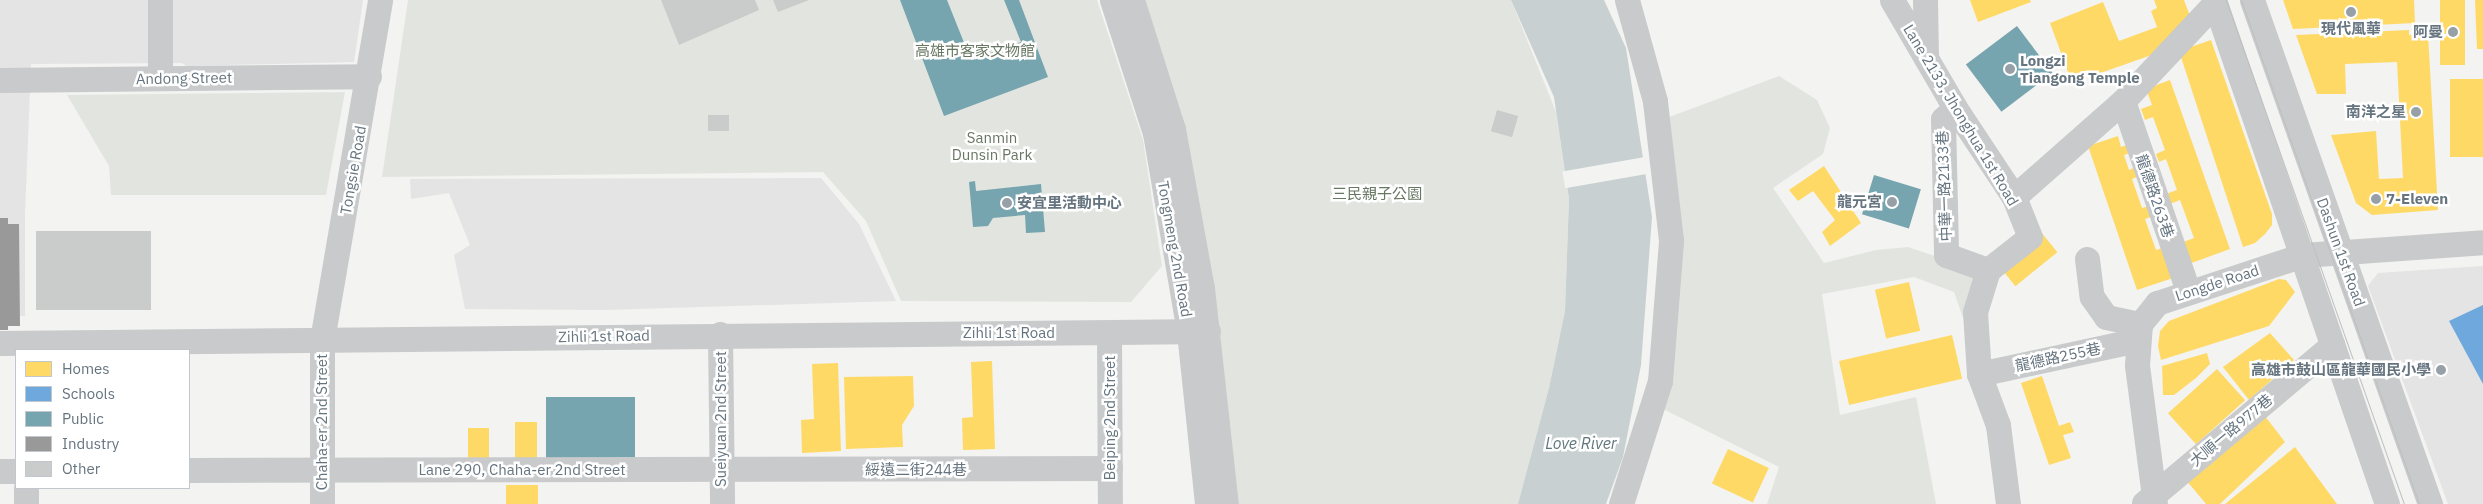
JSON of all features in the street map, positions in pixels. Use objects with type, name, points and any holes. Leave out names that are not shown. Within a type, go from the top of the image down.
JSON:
[{"type":"street","points":[[160,0],[160,78]]},
{"type":"street","name":"Tongsie Road","points":[[322,340],[380,0]]},
{"type":"street","name":"Tongmeng 2nd Road","points":[[1112,0],[1155,133],[1199,331],[1207,504]]},
{"type":"street","name":"Tongmeng 2nd Road","points":[[1132,0],[1173,129],[1199,331],[1226,504]]},
{"type":"street","points":[[1621,504],[1660,381],[1671,240],[1655,101],[1627,0]]},
{"type":"street","name":"Lane 2133, Jhonghua 1st Road","points":[[1892,0],[1955,108],[2014,197],[2030,237],[1988,270]]},
{"type":"street","points":[[1926,0],[1926,60]]},
{"type":"street","name":"Dashun 1st Road","points":[[2252,0],[2430,504]]},
{"type":"street","points":[[2014,197],[2123,101],[2214,1],[2303,255],[2387,504]]},
{"type":"street","name":"Andong Street","points":[[0,80],[368,76]]},
{"type":"street","name":"龍德路263巷","points":[[2123,101],[2188,291]]},
{"type":"street","name":"中華一路2133巷","points":[[1955,108],[1943,119],[1946,255],[1988,270]]},
{"type":"street","name":"Longde Road","points":[[2139,332],[2157,303],[2188,291],[2303,255],[2483,242]]},
{"type":"street","points":[[2087,259],[2092,297],[2106,317],[2139,332],[2137,365],[2151,501]]},
{"type":"street","points":[[1988,270],[1975,312],[1980,374],[1998,425],[2008,504]]},
{"type":"street","name":"Zihli 1st Road","points":[[15,346],[720,334],[1199,331]]},
{"type":"street","name":"龍德路255巷","points":[[1980,374],[2139,332]]},
{"type":"street","name":"Beiping 2nd Street","points":[[1109,333],[1110,504]]},
{"type":"street","name":"Sueiyuan 2nd Street","points":[[720,334],[722,504]]},
{"type":"street","name":"Chaha-er 2nd Street","points":[[322,340],[322,504]]},
{"type":"street","name":"大順一路977巷","points":[[2151,501],[2332,344]]},
{"type":"street","name":"綏遠二街244巷","points":[[722,471],[1110,468]]},
{"type":"street","points":[[0,471],[15,470]]},
{"type":"street","name":"Lane 290, Chaha-er 2nd Street","points":[[190,470],[722,471]]},
{"type":"street","points":[[26,489],[26,504]]},
{"type":"shaded area","points":[[0,0],[363,0],[354,62],[186,66],[182,63],[31,64],[25,213],[25,316],[0,317]]},
{"type":"shaded area","points":[[821,178],[859,224],[896,301],[605,310],[465,309],[454,255],[470,245],[449,193],[411,199],[410,179]]},
{"type":"shaded area","name":"高雄市鼓山區龍華國民小學","points":[[2483,266],[2483,504],[2448,504],[2368,286],[2378,273]]},
{"type":"green space","name":"Sanmin Dunsin Park","points":[[408,0],[1097,0],[1143,140],[1162,266],[1131,302],[901,301],[866,221],[823,172],[382,177]]},
{"type":"green space","name":"三民親子公園","points":[[1132,0],[1511,0],[1556,112],[1569,199],[1565,311],[1549,388],[1518,504],[1226,504]]},
{"type":"green space","points":[[1779,76],[1817,100],[1830,128],[1823,154],[1773,188],[1824,263],[1876,250],[1908,247],[1982,272],[1963,318],[1954,292],[1914,277],[1822,294],[1840,415],[1916,397],[1936,504],[1767,504],[1779,467],[1661,408],[1664,119]]},
{"type":"green space","points":[[345,92],[326,195],[111,195],[109,166],[67,95]]},
{"type":"water","name":"Love River","points":[[1511,0],[1604,0],[1626,48],[1652,217],[1641,365],[1623,457],[1606,504],[1518,504],[1549,388],[1565,311],[1569,199],[1554,97]]},
{"type":"pier","points":[[1645,157],[1648,174],[1565,188],[1562,172]]},
{"type":"building: Homes","points":[[1970,0],[2030,0],[2031,2],[1978,22]]},
{"type":"building: Homes","points":[[2154,0],[2184,0],[2190,16],[2163,51],[2072,83],[2050,23],[2103,2],[2119,41],[2157,27],[2151,11],[2157,8]]},
{"type":"building: Homes","name":"現代風華","points":[[2283,0],[2414,0],[2415,23],[2293,29]]},
{"type":"building: Homes","name":"阿曼","points":[[2440,0],[2465,0],[2465,65],[2440,65]]},
{"type":"building: Homes","points":[[2475,0],[2483,0],[2483,49],[2477,49]]},
{"type":"building: Homes","name":"南洋之星","points":[[2409,30],[2409,35],[2428,34],[2438,210],[2372,215],[2356,203],[2331,135],[2376,131],[2379,179],[2403,178],[2397,62],[2345,64],[2346,94],[2317,94],[2296,35]]},
{"type":"building: Homes","points":[[2211,40],[2272,214],[2272,225],[2265,234],[2255,243],[2243,247],[2179,51]]},
{"type":"building: Homes","points":[[2450,79],[2483,79],[2483,157],[2450,157]]},
{"type":"building: Homes","points":[[2170,80],[2230,249],[2186,265],[2178,244],[2194,238],[2180,200],[2170,204],[2166,194],[2177,190],[2166,159],[2159,162],[2156,154],[2165,150],[2153,117],[2145,120],[2141,109],[2152,105],[2146,89]]},
{"type":"building: Homes","points":[[2118,136],[2121,147],[2130,144],[2133,152],[2124,155],[2129,170],[2139,166],[2142,175],[2132,179],[2142,208],[2153,205],[2156,215],[2145,219],[2156,250],[2166,247],[2176,277],[2137,290],[2088,146]]},
{"type":"building: Homes","points":[[1824,166],[1861,223],[1830,246],[1822,232],[1835,220],[1813,191],[1798,201],[1789,190]]},
{"type":"building: Homes","points":[[2041,232],[2057,252],[2015,286],[1999,266]]},
{"type":"building: Homes","points":[[2279,279],[2286,280],[2295,292],[2269,326],[2161,360],[2158,346],[2160,331],[2169,321]]},
{"type":"building: Homes","points":[[1909,282],[1920,331],[1886,339],[1875,290]]},
{"type":"building: Homes","points":[[2270,333],[2294,360],[2249,400],[2223,367]]},
{"type":"building: Homes","points":[[1952,335],[1962,379],[1849,405],[1839,361]]},
{"type":"building: Homes","points":[[2207,353],[2210,364],[2196,378],[2174,395],[2163,395],[2162,366]]},
{"type":"building: Homes","points":[[992,361],[995,449],[963,450],[962,418],[973,417],[971,362]]},
{"type":"building: Homes","points":[[838,363],[841,451],[802,453],[801,420],[814,419],[812,364]]},
{"type":"building: Homes","points":[[2217,369],[2245,400],[2196,444],[2168,413]]},
{"type":"building: Homes","points":[[913,376],[914,406],[902,425],[903,447],[846,449],[844,377]]},
{"type":"building: Homes","points":[[2042,376],[2059,426],[2070,422],[2074,432],[2063,435],[2071,458],[2049,465],[2021,383]]},
{"type":"building: Homes","points":[[2261,411],[2285,442],[2220,504],[2206,504],[2186,480]]},
{"type":"building: Homes","points":[[515,422],[537,422],[537,468],[515,468]]},
{"type":"building: Homes","points":[[468,428],[489,428],[489,469],[468,469]]},
{"type":"building: Homes","points":[[2295,447],[2337,504],[2225,504]]},
{"type":"building: Homes","points":[[1728,449],[1769,468],[1753,502],[1712,483]]},
{"type":"building: Homes","points":[[506,485],[538,485],[538,504],[506,504]]},
{"type":"building: Schools","points":[[2483,305],[2483,384],[2449,321]]},
{"type":"building: Public","name":"高雄市客家文物館","points":[[900,0],[947,0],[971,60],[1021,42],[1004,0],[1019,0],[1048,77],[944,116]]},
{"type":"building: Public","name":"Longzi Tiangong Temple","points":[[2017,26],[2053,73],[2001,112],[1966,65]]},
{"type":"building: Public","name":"龍元宮","points":[[1874,175],[1921,189],[1909,229],[1862,214]]},
{"type":"building: Public","name":"安宜里活動中心","points":[[975,181],[976,191],[1041,184],[1045,232],[1026,233],[1025,215],[993,218],[988,226],[973,227],[969,182]]},
{"type":"building: Public","points":[[546,397],[635,397],[635,470],[546,470]]},
{"type":"building: Industry","points":[[0,218],[8,218],[8,224],[19,224],[20,326],[8,326],[8,330],[0,330]]},
{"type":"building: Other","points":[[661,0],[755,0],[759,10],[679,45]]},
{"type":"building: Other","points":[[773,0],[809,0],[778,12]]},
{"type":"building: Other","points":[[1497,110],[1518,116],[1512,137],[1491,131]]},
{"type":"building: Other","points":[[708,115],[729,115],[729,131],[708,131]]},
{"type":"building: Other","points":[[36,231],[151,231],[151,310],[36,310]]},
{"type":"tram line","points":[[2226,0],[2404,504]]},
{"type":"tram line","points":[[2241,0],[2419,504]]},
{"type":"place","name":"現代風華","points":[[2351,12]]},
{"type":"place","name":"阿曼","points":[[2453,32]]},
{"type":"place","name":"Longzi Tiangong Temple","points":[[2010,69]]},
{"type":"place","name":"南洋之星","points":[[2416,112]]},
{"type":"place","name":"7-Eleven","points":[[2376,199]]},
{"type":"place","name":"龍元宮","points":[[1892,202]]},
{"type":"place","name":"安宜里活動中心","points":[[1007,203]]},
{"type":"place","name":"高雄市鼓山區龍華國民小學","points":[[2441,370]]}]
